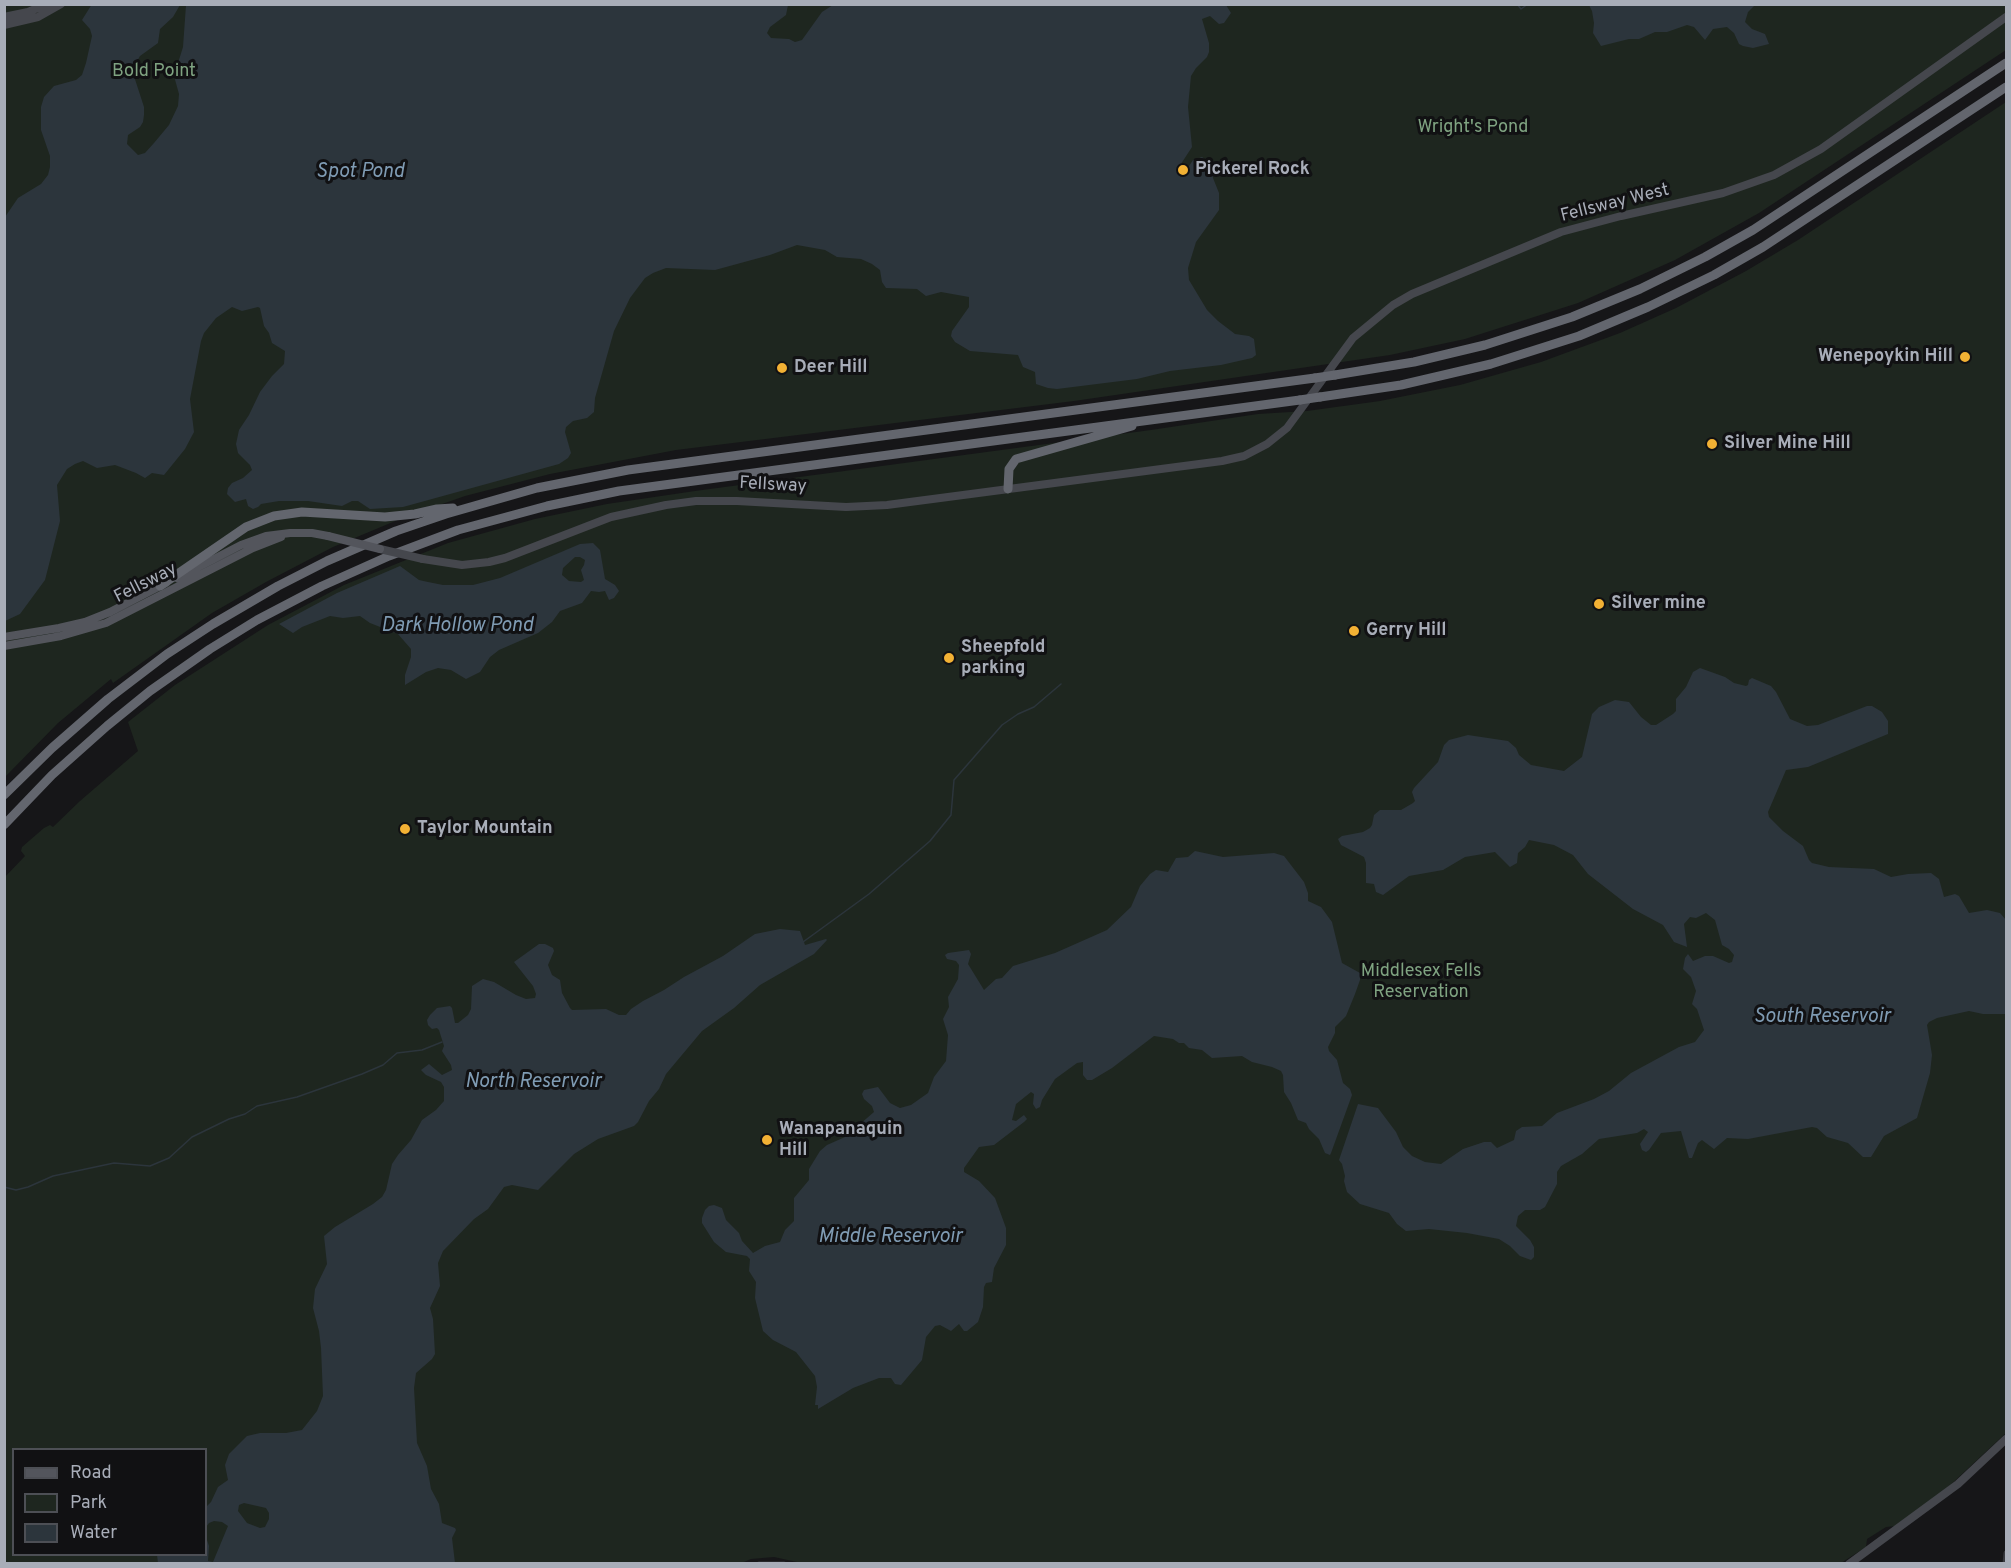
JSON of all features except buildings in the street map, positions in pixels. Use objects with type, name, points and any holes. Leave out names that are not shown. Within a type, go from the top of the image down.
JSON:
[{"type":"highway","points":[[4,795],[101,705],[160,659],[221,619],[278,586],[344,553],[396,531],[467,507],[546,486],[618,471],[1315,378],[1432,358],[1502,340],[1572,317],[1648,286],[1705,257],[1753,230],[2007,63]]},
{"type":"highway","points":[[4,825],[52,775],[93,738],[142,697],[195,659],[249,625],[305,594],[372,563],[440,536],[528,510],[619,492],[1320,397],[1419,381],[1491,364],[1579,336],[1648,307],[1714,275],[1763,247],[2007,87]]},
{"type":"highway","points":[[1008,489],[1009,469],[1016,459],[1155,419]]},
{"type":"highway","points":[[160,586],[246,527],[274,516],[302,512],[385,517],[415,514],[437,508],[467,507]]},
{"type":"main road","points":[[4,17],[28,12],[47,4]]},
{"type":"main road","points":[[4,25],[38,17],[62,4]]},
{"type":"main road","name":"Fellsway West","points":[[1258,450],[1275,439],[1291,424],[1353,338],[1393,305],[1413,294],[1561,232],[1723,193],[1774,175],[1821,149],[2007,17]]},
{"type":"main road","name":"Fellsway","points":[[4,637],[85,622],[110,612],[250,541],[278,533],[317,534],[423,559],[456,564],[489,562],[618,515],[646,508],[696,501],[863,507],[1222,461],[1258,450]]},
{"type":"main road","name":"Fellsway","points":[[4,646],[62,636],[97,626],[253,548],[295,533]]},
{"type":"main road","points":[[1849,1563],[1958,1484],[2007,1439]]},
{"type":"street","points":[[2005,1563],[2007,1553]]},
{"type":"street","points":[[759,1563],[784,1563]]},
{"type":"green space","points":[[2006,4],[2006,50],[1759,213],[1675,260],[1578,303],[1465,339],[1390,355],[1074,401],[676,450],[550,474],[465,496],[400,519],[333,547],[212,613],[113,683],[111,679],[58,723],[5,777],[4,5]]},
{"type":"green space","name":"Middlesex Fells Reservation","points":[[2006,102],[2006,1433],[1947,1488],[1896,1526],[1886,1527],[1867,1539],[1866,1547],[1841,1563],[806,1564],[774,1557],[751,1559],[739,1564],[5,1563],[4,878],[25,856],[21,851],[22,847],[44,828],[50,825],[53,827],[138,751],[128,722],[175,685],[268,625],[344,585],[448,543],[535,519],[607,504],[695,491],[1258,414],[1307,411],[1380,401],[1460,385],[1541,362],[1620,333],[1676,308],[1798,240]]},
{"type":"water","name":"Spot Pond","points":[[92,4],[180,5],[173,17],[160,29],[158,43],[140,56],[132,70],[144,107],[144,115],[140,127],[128,135],[127,144],[138,155],[145,153],[169,125],[178,106],[179,94],[174,76],[183,47],[186,5],[788,5],[786,15],[770,27],[767,33],[771,38],[789,39],[795,42],[802,40],[822,12],[833,5],[1226,5],[1231,13],[1224,23],[1219,24],[1210,16],[1202,19],[1209,43],[1209,52],[1191,76],[1188,107],[1192,147],[1177,170],[1178,175],[1182,177],[1193,160],[1202,157],[1211,164],[1219,193],[1219,210],[1196,242],[1188,268],[1189,280],[1207,310],[1218,321],[1235,334],[1254,339],[1256,355],[1221,365],[1170,371],[1137,379],[1057,389],[1048,388],[1036,384],[1035,372],[1023,367],[1018,355],[970,351],[955,342],[951,336],[952,331],[969,307],[969,297],[941,292],[926,296],[917,289],[886,288],[882,282],[880,270],[872,264],[861,259],[837,257],[825,250],[797,245],[715,270],[666,268],[645,278],[630,298],[614,331],[595,398],[594,412],[587,418],[573,421],[566,427],[565,432],[571,453],[559,464],[403,507],[370,509],[358,501],[342,506],[308,501],[279,501],[261,504],[253,509],[248,506],[246,499],[235,502],[227,494],[232,483],[243,478],[252,470],[238,453],[236,444],[239,430],[260,392],[284,364],[285,351],[272,343],[264,326],[260,308],[242,311],[232,307],[216,318],[204,333],[201,341],[190,399],[194,432],[185,449],[164,475],[152,473],[145,478],[115,465],[97,468],[83,461],[67,469],[57,485],[60,521],[45,580],[20,614],[5,621],[5,217],[18,198],[41,184],[48,175],[50,156],[41,130],[41,107],[44,97],[54,86],[76,80],[82,75],[92,36],[90,29],[82,20]]},
{"type":"water","points":[[1589,5],[1755,5],[1748,12],[1745,22],[1752,29],[1765,34],[1769,44],[1753,48],[1743,46],[1727,27],[1713,29],[1705,40],[1694,27],[1687,25],[1667,32],[1655,32],[1639,39],[1629,39],[1601,46],[1593,33],[1594,23]]},
{"type":"water","name":"Dark Hollow Pond","points":[[593,543],[600,550],[605,579],[615,585],[619,591],[614,598],[609,600],[605,591],[591,591],[582,603],[560,611],[552,622],[538,633],[499,650],[490,657],[480,672],[466,679],[451,670],[438,668],[426,672],[405,685],[411,649],[398,634],[370,623],[360,616],[343,618],[330,616],[293,633],[279,624],[337,593],[400,566],[419,580],[443,585],[473,585],[500,578],[580,544]],"holes":[[[575,557],[585,560],[581,570],[584,580],[569,581],[562,575],[563,568]]]},
{"type":"water","name":"South Reservoir","points":[[1700,668],[1725,677],[1734,683],[1746,686],[1752,678],[1771,686],[1790,719],[1807,726],[1818,725],[1867,706],[1872,706],[1882,712],[1888,721],[1888,734],[1808,767],[1786,770],[1768,812],[1769,817],[1803,846],[1812,863],[1829,867],[1874,869],[1891,877],[1931,873],[1939,879],[1944,897],[1955,894],[1959,896],[1969,913],[1987,910],[2000,913],[2006,920],[2006,1014],[1983,1014],[1969,1011],[1929,1022],[1927,1025],[1932,1055],[1930,1073],[1917,1118],[1884,1136],[1871,1157],[1863,1157],[1848,1143],[1827,1137],[1817,1128],[1812,1127],[1748,1139],[1727,1138],[1714,1149],[1702,1140],[1698,1143],[1692,1158],[1689,1158],[1681,1131],[1661,1133],[1649,1150],[1646,1152],[1642,1150],[1640,1144],[1648,1132],[1644,1129],[1637,1133],[1599,1139],[1582,1154],[1561,1166],[1557,1172],[1557,1184],[1545,1207],[1540,1210],[1525,1210],[1518,1216],[1516,1226],[1534,1247],[1534,1257],[1531,1260],[1520,1256],[1499,1239],[1429,1229],[1406,1231],[1389,1213],[1360,1204],[1347,1192],[1342,1164],[1339,1160],[1358,1104],[1378,1108],[1396,1132],[1403,1147],[1412,1156],[1425,1162],[1441,1164],[1463,1149],[1484,1142],[1491,1142],[1497,1148],[1514,1140],[1516,1131],[1522,1127],[1542,1126],[1557,1113],[1594,1099],[1609,1091],[1631,1073],[1679,1047],[1695,1042],[1704,1030],[1697,1009],[1692,1004],[1696,991],[1691,977],[1683,969],[1685,958],[1688,954],[1693,961],[1705,956],[1713,956],[1729,963],[1732,962],[1734,955],[1722,945],[1715,920],[1706,913],[1696,918],[1690,917],[1684,924],[1687,947],[1674,942],[1663,925],[1633,909],[1588,874],[1573,855],[1554,845],[1529,840],[1518,853],[1517,863],[1510,867],[1495,852],[1465,857],[1443,870],[1409,876],[1383,895],[1376,892],[1374,884],[1366,883],[1364,857],[1341,845],[1338,839],[1370,828],[1374,815],[1380,810],[1401,810],[1413,803],[1415,801],[1412,792],[1414,788],[1438,762],[1444,745],[1449,740],[1468,735],[1508,741],[1531,765],[1564,771],[1582,757],[1592,714],[1599,707],[1615,700],[1629,702],[1641,717],[1651,725],[1656,725],[1676,711],[1676,699],[1686,687],[1693,672]]},
{"type":"water","name":"Middle Reservoir","points":[[1195,851],[1223,857],[1274,853],[1284,856],[1304,882],[1308,901],[1321,907],[1332,922],[1342,963],[1360,973],[1360,980],[1346,1016],[1335,1027],[1335,1033],[1328,1047],[1337,1060],[1343,1083],[1350,1089],[1352,1095],[1330,1155],[1325,1153],[1319,1139],[1306,1123],[1298,1120],[1284,1092],[1281,1071],[1252,1062],[1242,1056],[1212,1058],[1202,1050],[1189,1048],[1184,1043],[1154,1036],[1092,1080],[1087,1080],[1083,1075],[1083,1062],[1077,1063],[1055,1079],[1040,1107],[1036,1109],[1033,1104],[1034,1094],[1031,1092],[1016,1104],[1012,1120],[1016,1121],[1024,1115],[1027,1119],[994,1145],[979,1147],[964,1168],[964,1172],[979,1181],[995,1198],[1006,1228],[1006,1245],[994,1268],[992,1282],[986,1283],[984,1287],[983,1307],[978,1322],[967,1331],[964,1331],[959,1324],[951,1331],[940,1325],[935,1326],[926,1337],[922,1360],[901,1385],[895,1384],[891,1378],[879,1378],[853,1388],[818,1409],[818,1405],[815,1405],[817,1387],[815,1376],[796,1352],[773,1340],[763,1331],[755,1298],[756,1282],[749,1271],[750,1259],[747,1256],[726,1252],[714,1242],[702,1223],[705,1210],[714,1205],[722,1208],[726,1220],[739,1233],[742,1241],[753,1253],[765,1246],[780,1242],[785,1230],[794,1221],[794,1198],[809,1180],[809,1169],[820,1151],[827,1145],[845,1137],[874,1112],[872,1106],[864,1099],[862,1094],[864,1090],[878,1087],[890,1103],[900,1108],[911,1105],[928,1093],[934,1077],[946,1061],[948,1035],[943,1019],[949,1007],[948,997],[958,979],[959,965],[956,961],[947,959],[945,955],[969,950],[971,954],[968,964],[984,990],[996,979],[1002,978],[1013,966],[1055,953],[1107,930],[1131,907],[1140,886],[1150,874],[1156,870],[1168,872],[1176,858],[1188,857]]},
{"type":"water","name":"North Reservoir","points":[[780,929],[800,931],[805,945],[827,940],[814,954],[760,985],[734,1008],[702,1031],[666,1074],[659,1089],[634,1126],[598,1139],[574,1154],[538,1190],[512,1185],[504,1187],[488,1209],[474,1219],[443,1251],[438,1263],[440,1286],[430,1308],[435,1354],[416,1373],[414,1388],[417,1443],[427,1466],[431,1489],[439,1504],[442,1523],[456,1530],[452,1538],[455,1563],[158,1563],[157,1556],[207,1556],[207,1540],[208,1561],[213,1562],[228,1526],[214,1521],[207,1526],[207,1506],[218,1487],[228,1480],[225,1465],[229,1454],[247,1436],[302,1430],[317,1411],[323,1396],[321,1348],[313,1308],[315,1289],[327,1264],[324,1236],[382,1197],[392,1164],[411,1140],[422,1120],[444,1101],[444,1087],[441,1082],[421,1070],[429,1064],[442,1075],[452,1070],[442,1051],[444,1046],[439,1030],[432,1029],[428,1025],[427,1020],[430,1015],[437,1008],[450,1006],[455,1023],[458,1023],[468,1015],[471,1009],[472,986],[483,979],[494,982],[526,999],[535,998],[533,986],[514,962],[539,944],[553,948],[554,951],[548,965],[552,975],[560,980],[562,993],[572,1010],[606,1009],[619,1015],[626,1015],[643,1001],[723,956],[755,934]],"holes":[[[244,1503],[266,1508],[269,1513],[265,1527],[260,1528],[247,1523],[238,1511],[239,1505]]]},
{"type":"waterway","points":[[1517,4],[1521,9],[1528,4]]},
{"type":"waterway","points":[[803,942],[869,894],[930,841],[951,815],[954,780],[1002,725],[1034,707],[1061,684]]},
{"type":"waterway","points":[[4,1187],[16,1190],[53,1176],[114,1163],[150,1166],[169,1158],[192,1137],[245,1114],[257,1106],[297,1097],[383,1065],[397,1053],[422,1050],[442,1042]]},
{"type":"place","name":"Pickerel Rock","points":[[1183,170]]},
{"type":"place","name":"Wenepoykin Hill","points":[[1965,357]]},
{"type":"place","name":"Deer Hill","points":[[782,368]]},
{"type":"place","name":"Silver Mine Hill","points":[[1712,444]]},
{"type":"place","name":"Silver mine","points":[[1599,604]]},
{"type":"place","name":"Gerry Hill","points":[[1354,631]]},
{"type":"place","name":"Sheepfold parking","points":[[949,658]]},
{"type":"place","name":"Taylor Mountain","points":[[405,829]]},
{"type":"place","name":"Wanapanaquin Hill","points":[[767,1140]]},
{"type":"park label","name":"Bold Point","points":[[154,72]]},
{"type":"park label","name":"Wright's Pond","points":[[1473,128]]}]
